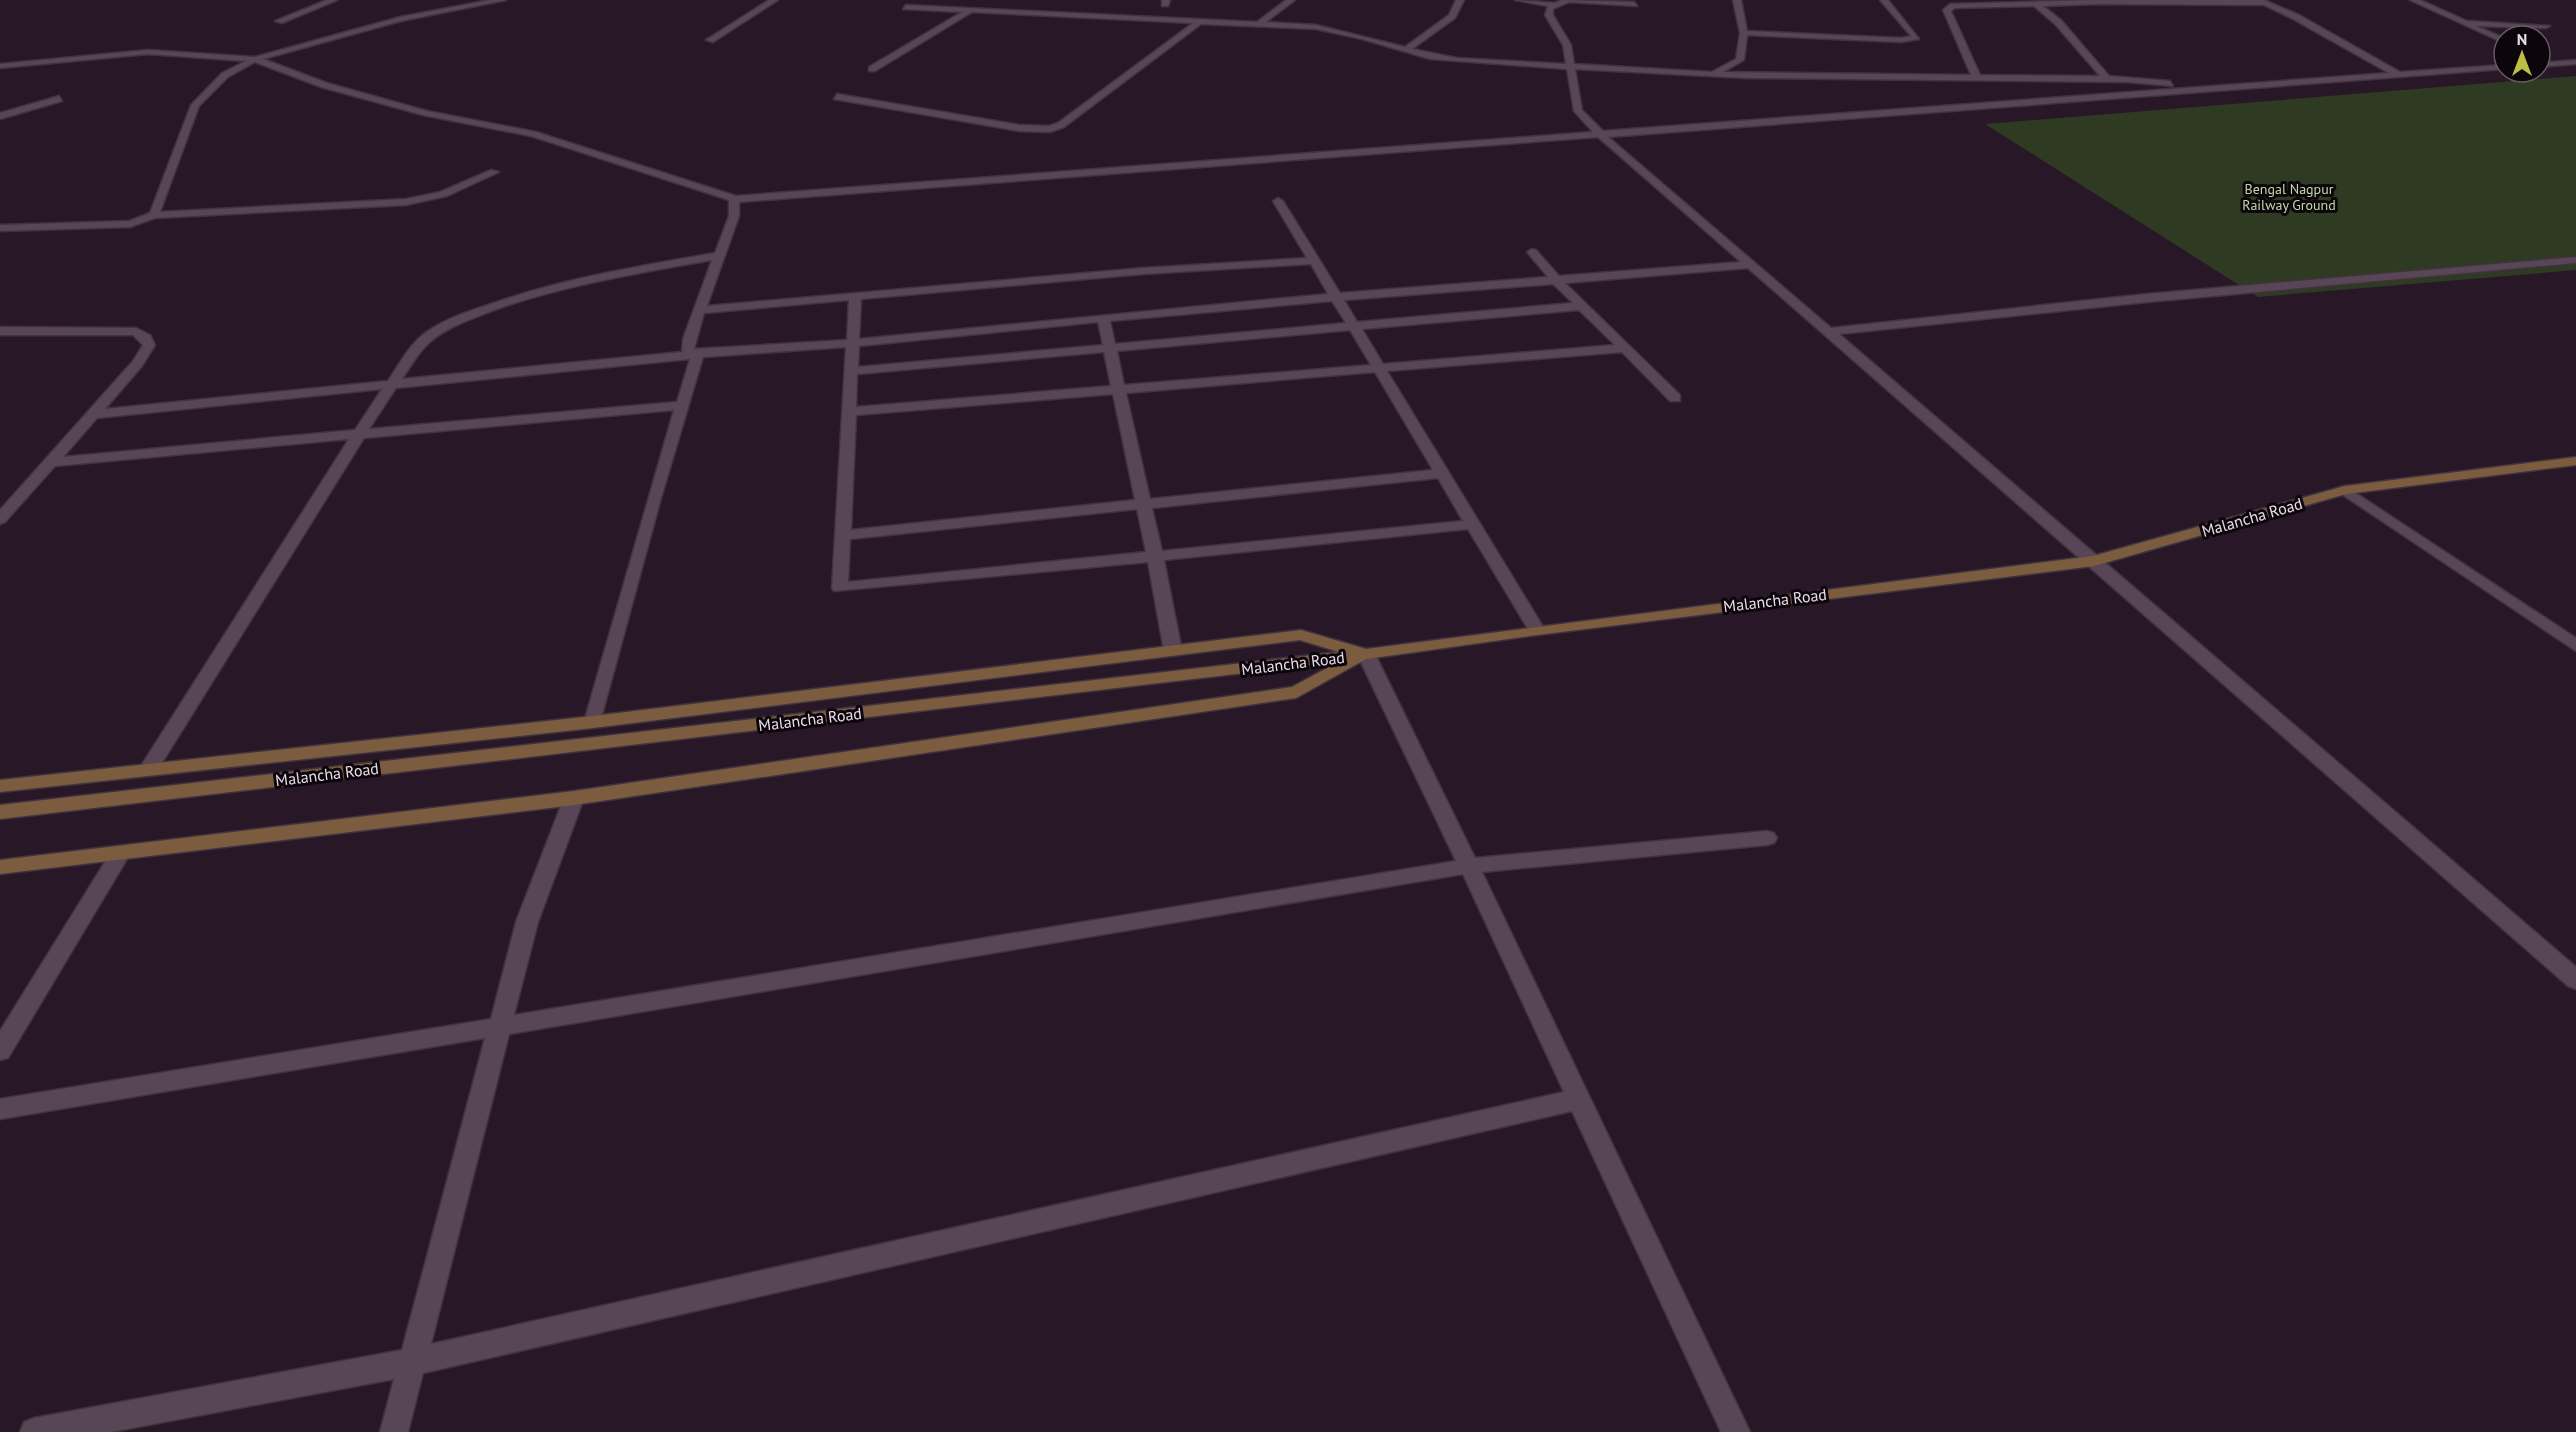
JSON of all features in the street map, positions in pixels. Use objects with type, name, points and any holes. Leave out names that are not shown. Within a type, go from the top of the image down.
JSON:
[{"type":"main road","name":"Malancha Road","points":[[0,812],[1366,654],[1537,630],[2094,561],[2345,490],[2576,461]]},
{"type":"main road","points":[[0,786],[593,722],[1301,635],[1366,654]]},
{"type":"main road","points":[[0,867],[574,798],[1296,692],[1366,654]]},
{"type":"street","points":[[279,21],[333,0]]},
{"type":"street","points":[[154,215],[195,105],[225,75],[255,59],[400,19],[502,0]]},
{"type":"street","points":[[710,40],[774,0]]},
{"type":"street","points":[[1258,25],[1291,0]]},
{"type":"street","points":[[1406,50],[1452,16],[1460,0]]},
{"type":"street","points":[[1519,0],[1554,5],[1579,0],[1634,4]]},
{"type":"street","points":[[1713,75],[1740,60],[1744,33],[1737,0]]},
{"type":"street","points":[[1744,33],[1901,40],[1916,37],[1884,0]]},
{"type":"street","points":[[2414,0],[2459,23],[2492,36]]},
{"type":"street","points":[[872,69],[970,10],[979,1]]},
{"type":"street","points":[[1976,77],[1965,47],[1947,10],[1953,6],[1976,2],[2097,1],[2261,2],[2296,17],[2399,75]]},
{"type":"street","points":[[2035,3],[2058,22],[2107,79]]},
{"type":"street","points":[[1554,5],[1550,8],[1549,15],[1567,45],[1578,111],[1602,136],[1748,265],[2572,972]]},
{"type":"street","points":[[906,7],[1336,31],[1439,59],[1713,75],[2144,80],[2198,89]]},
{"type":"street","points":[[837,97],[1019,128],[1050,129],[1061,125],[1198,23]]},
{"type":"street","points":[[2459,23],[2492,24]]},
{"type":"street","points":[[0,66],[148,52],[255,59],[324,85],[426,113],[533,134],[688,182],[734,200],[2492,68]]},
{"type":"street","points":[[2552,58],[2564,63]]},
{"type":"street","points":[[2552,64],[2576,62]]},
{"type":"street","points":[[0,116],[59,99]]},
{"type":"street","points":[[0,228],[130,224],[154,215],[427,199],[494,172]]},
{"type":"street","points":[[698,354],[688,351],[700,310],[734,216],[734,200]]},
{"type":"street","points":[[1278,201],[1312,261],[1537,630]]},
{"type":"street","points":[[1532,252],[1556,280],[1675,398]]},
{"type":"street","points":[[148,770],[360,433],[416,348],[432,333],[462,318],[526,295],[598,277],[720,255]]},
{"type":"street","points":[[1826,332],[2147,298],[2576,260]]},
{"type":"street","points":[[700,310],[855,295],[1312,261]]},
{"type":"street","points":[[93,414],[698,354],[855,343],[1335,297],[1748,265]]},
{"type":"street","points":[[855,295],[855,343],[840,588],[1474,524]]},
{"type":"street","points":[[853,372],[1355,329],[1583,306]]},
{"type":"street","points":[[1102,318],[1155,556],[1173,651]]},
{"type":"street","points":[[0,331],[116,330],[136,332],[146,338],[149,345],[138,363],[0,519]]},
{"type":"street","points":[[851,411],[1118,388],[1380,370],[1625,348]]},
{"type":"street","points":[[593,722],[654,498],[698,354]]},
{"type":"street","points":[[50,462],[683,405]]},
{"type":"street","points":[[844,535],[1144,506],[1443,473]]},
{"type":"street","points":[[2345,490],[2576,646]]},
{"type":"street","points":[[1366,654],[1580,1099],[1736,1432]]},
{"type":"street","points":[[394,1432],[527,922],[574,798]]},
{"type":"street","points":[[0,1109],[1469,866],[1767,838]]},
{"type":"street","points":[[0,1051],[120,854]]},
{"type":"street","points":[[34,1432],[412,1362],[1580,1099]]},
{"type":"green space","name":"Bengal Nagpur Railway Ground","points":[[2576,76],[2576,270],[2258,297],[1985,124],[2492,83],[2552,84],[2552,78]]}]
